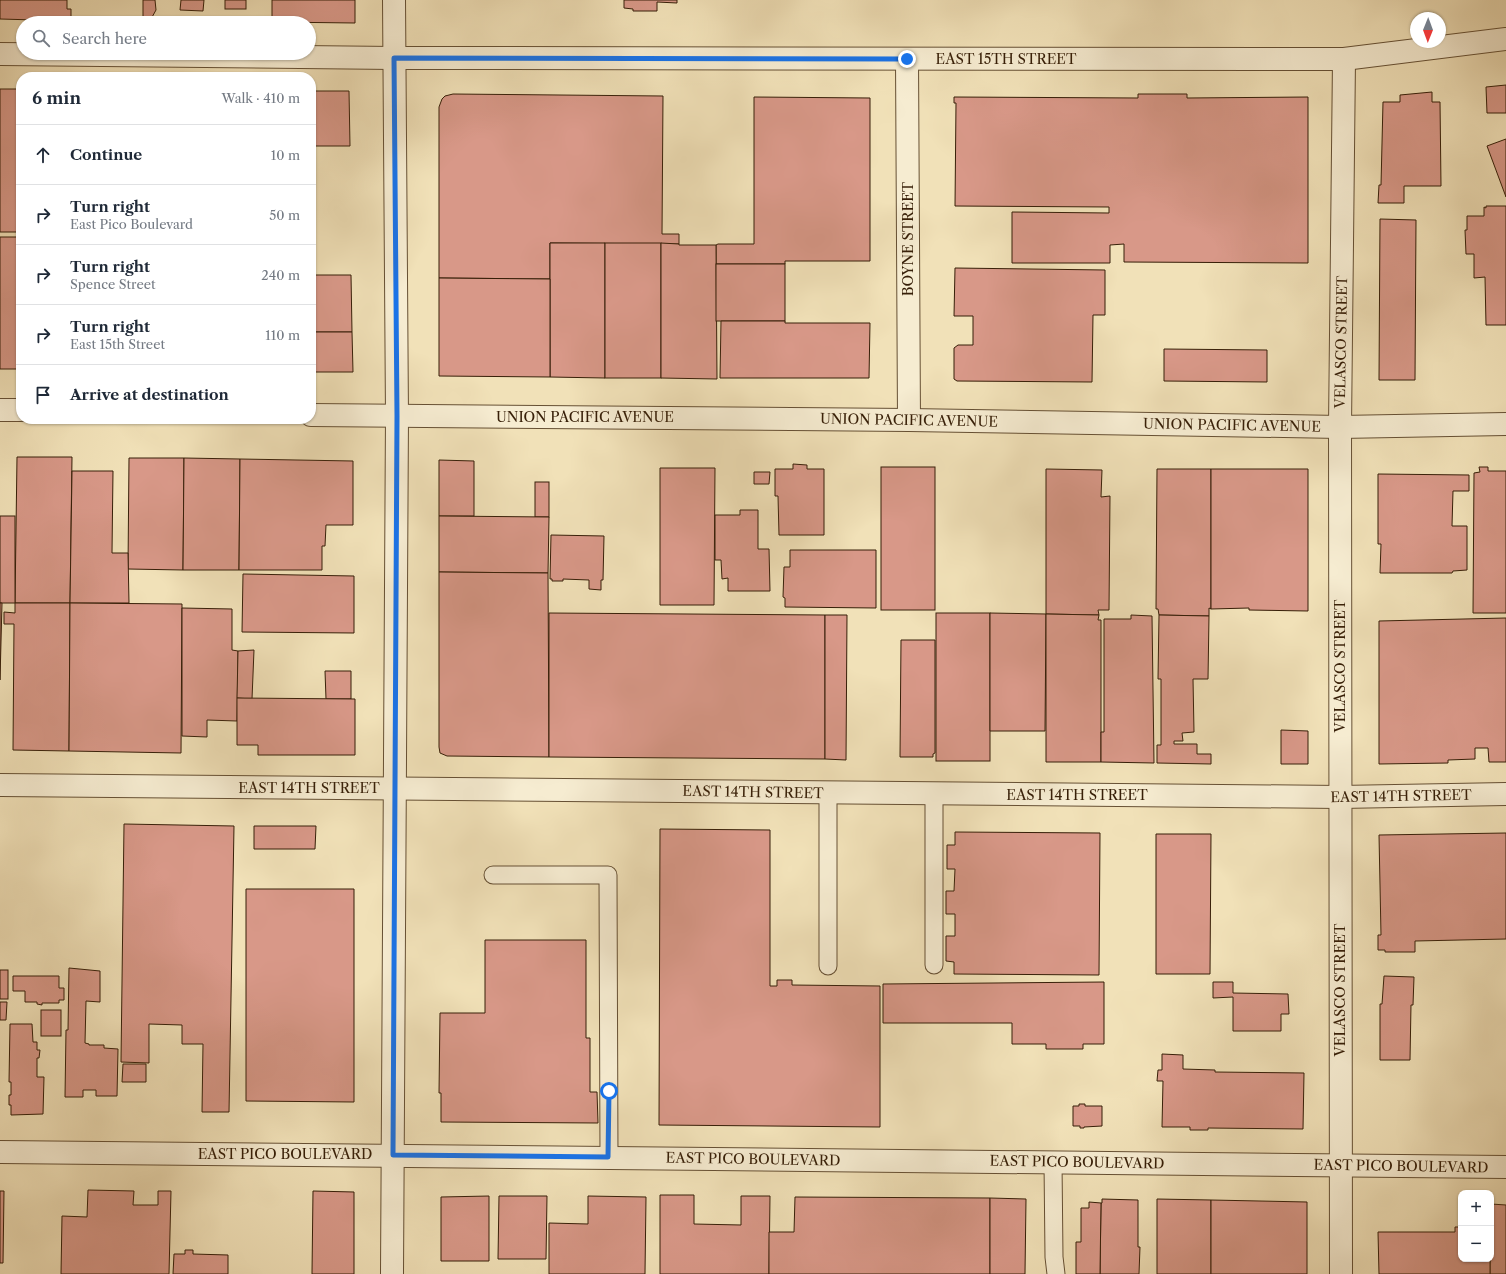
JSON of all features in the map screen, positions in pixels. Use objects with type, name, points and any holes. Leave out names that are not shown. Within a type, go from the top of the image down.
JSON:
[{"type":"street","points":[[392,1274],[397,416],[394,0]]},
{"type":"street","name":"EAST 15TH STREET","points":[[316,57],[1344,59],[1506,39]]},
{"type":"street","name":"EAST 15TH STREET","points":[[0,54],[16,54]]},
{"type":"street","name":"BOYNE STREET","points":[[907,59],[909,420]]},
{"type":"street","name":"VELASCO STREET","points":[[1341,1274],[1340,427],[1344,59]]},
{"type":"street","points":[[0,410],[16,410]]},
{"type":"street","name":"UNION PACIFIC AVENUE","points":[[316,415],[909,420],[1340,427],[1506,424]]},
{"type":"street","name":"EAST 14TH STREET","points":[[0,785],[1340,797],[1506,794]]},
{"type":"street","name":"EAST PICO BOULEVARD","points":[[0,1152],[1340,1164],[1506,1167]]},
{"type":"lane","points":[[828,792],[828,966]]},
{"type":"lane","points":[[934,794],[934,965]]},
{"type":"lane","points":[[493,875],[608,875],[608,1157]]},
{"type":"lane","points":[[1053,1162],[1054,1257],[1056,1274]]},
{"type":"building","points":[[0,0],[67,0],[67,9],[71,9],[71,16],[16,16],[16,19],[0,19]]},
{"type":"building","points":[[143,0],[155,0],[156,10],[153,16],[143,16]]},
{"type":"building","points":[[181,0],[204,0],[203,11],[180,10]]},
{"type":"building","points":[[225,0],[246,0],[246,9],[225,9]]},
{"type":"building","points":[[272,0],[355,0],[355,23],[316,23],[316,16],[272,16]]},
{"type":"building","points":[[624,0],[677,0],[677,3],[657,2],[657,11],[633,11],[633,9],[624,8]]},
{"type":"building","points":[[1506,85],[1506,113],[1487,113],[1486,87]]},
{"type":"building","points":[[0,89],[16,89],[16,232],[0,232]]},
{"type":"building","points":[[316,91],[349,91],[350,146],[316,146]]},
{"type":"building","points":[[1432,92],[1432,102],[1440,102],[1441,186],[1404,186],[1404,203],[1378,203],[1379,185],[1381,185],[1383,102],[1400,102],[1400,95]]},
{"type":"building","points":[[453,94],[663,96],[662,234],[679,234],[679,244],[550,243],[550,279],[439,278],[439,107],[445,96]]},
{"type":"building","points":[[1138,94],[1187,94],[1187,98],[1308,97],[1308,263],[1124,262],[1124,244],[1110,245],[1110,263],[1012,263],[1012,212],[1109,213],[1109,207],[955,206],[956,103],[954,103],[954,97],[1138,98]]},
{"type":"building","points":[[754,97],[870,98],[870,261],[785,261],[785,264],[716,264],[716,245],[754,244]]},
{"type":"building","points":[[1506,139],[1506,197],[1487,146]]},
{"type":"building","points":[[1486,206],[1506,206],[1506,325],[1486,325],[1485,277],[1474,278],[1474,254],[1466,254],[1465,230],[1467,230],[1467,216],[1484,216],[1484,207],[1486,208]]},
{"type":"building","points":[[1380,219],[1416,220],[1415,380],[1379,380]]},
{"type":"building","points":[[0,237],[16,237],[16,369],[0,369]]},
{"type":"building","points":[[550,243],[605,243],[605,378],[550,377]]},
{"type":"building","points":[[605,243],[661,243],[661,378],[605,378]]},
{"type":"building","points":[[661,243],[679,245],[716,245],[717,379],[661,378]]},
{"type":"building","points":[[716,264],[785,264],[785,321],[716,321]]},
{"type":"building","points":[[955,268],[1105,270],[1105,315],[1093,315],[1092,382],[957,381],[954,379],[954,348],[958,345],[973,345],[973,316],[954,316]]},
{"type":"building","points":[[316,275],[351,275],[352,332],[316,332]]},
{"type":"building","points":[[439,278],[550,279],[550,377],[439,376]]},
{"type":"building","points":[[721,321],[870,323],[869,378],[720,378]]},
{"type":"building","points":[[316,332],[352,332],[353,372],[316,372]]},
{"type":"building","points":[[1164,349],[1267,350],[1267,382],[1164,381]]},
{"type":"building","points":[[17,457],[72,457],[70,603],[15,603]]},
{"type":"building","points":[[129,458],[184,458],[183,570],[128,569]]},
{"type":"building","points":[[184,458],[240,459],[239,570],[183,570]]},
{"type":"building","points":[[240,459],[353,461],[353,525],[326,525],[325,546],[322,546],[322,570],[239,570]]},
{"type":"building","points":[[439,460],[474,461],[474,516],[439,516]]},
{"type":"building","points":[[793,464],[807,465],[807,469],[824,469],[824,535],[779,535],[778,496],[775,496],[775,469],[793,469]]},
{"type":"building","points":[[881,467],[935,467],[935,610],[881,610]]},
{"type":"building","points":[[1479,467],[1488,467],[1488,471],[1506,471],[1506,613],[1473,613],[1474,473],[1480,472]]},
{"type":"building","points":[[660,468],[715,468],[714,605],[660,605]]},
{"type":"building","points":[[1046,469],[1102,470],[1101,497],[1110,496],[1109,610],[1098,610],[1099,615],[1046,614]]},
{"type":"building","points":[[1157,469],[1211,469],[1211,609],[1209,608],[1209,616],[1159,615],[1158,609],[1156,609]]},
{"type":"building","points":[[1211,469],[1308,469],[1308,611],[1249,610],[1249,608],[1211,609]]},
{"type":"building","points":[[72,471],[113,471],[112,553],[128,553],[129,603],[70,603]]},
{"type":"building","points":[[754,472],[770,472],[769,484],[754,484]]},
{"type":"building","points":[[1378,474],[1469,475],[1469,491],[1453,491],[1452,526],[1467,526],[1467,570],[1453,571],[1452,573],[1380,573],[1381,544],[1378,544]]},
{"type":"building","points":[[535,482],[549,482],[549,517],[535,517]]},
{"type":"building","points":[[740,510],[758,510],[758,549],[769,549],[770,591],[728,591],[728,578],[722,579],[721,560],[715,560],[715,515],[740,515]]},
{"type":"building","points":[[0,516],[15,516],[15,603],[0,603]]},
{"type":"building","points":[[439,516],[549,517],[548,573],[439,572]]},
{"type":"building","points":[[551,535],[604,536],[603,580],[601,580],[601,590],[589,589],[589,580],[563,579],[563,581],[552,581],[552,579],[550,579]]},
{"type":"building","points":[[790,550],[876,550],[876,608],[785,607],[785,598],[783,597],[784,567],[790,567]]},
{"type":"building","points":[[439,572],[548,573],[549,757],[447,756],[440,753]]},
{"type":"building","points":[[243,574],[354,576],[354,633],[242,632]]},
{"type":"building","points":[[0,603],[2,603],[0,680]]},
{"type":"building","points":[[15,603],[70,603],[69,751],[13,750],[14,624],[4,624],[4,612],[15,613]]},
{"type":"building","points":[[70,603],[182,604],[181,753],[69,751]]},
{"type":"building","points":[[182,608],[232,609],[232,650],[238,651],[237,721],[207,720],[207,737],[182,736]]},
{"type":"building","points":[[549,613],[825,615],[825,759],[549,757]]},
{"type":"building","points":[[936,613],[990,613],[990,761],[936,761]]},
{"type":"building","points":[[990,613],[1046,614],[1045,731],[990,731]]},
{"type":"building","points":[[1046,614],[1099,615],[1098,620],[1101,620],[1101,762],[1046,762]]},
{"type":"building","points":[[825,615],[847,615],[846,760],[825,759]]},
{"type":"building","points":[[1131,615],[1152,616],[1154,763],[1101,762],[1101,732],[1104,732],[1104,619],[1131,619]]},
{"type":"building","points":[[1159,615],[1209,616],[1208,679],[1193,679],[1194,732],[1182,733],[1183,741],[1174,741],[1174,744],[1197,744],[1197,754],[1211,754],[1211,764],[1157,763],[1157,745],[1161,745],[1161,679],[1158,679]]},
{"type":"building","points":[[1506,618],[1506,762],[1489,762],[1488,748],[1475,748],[1475,759],[1448,760],[1448,763],[1379,764],[1379,621]]},
{"type":"building","points":[[901,640],[935,640],[935,753],[933,754],[933,757],[900,757]]},
{"type":"building","points":[[254,650],[252,699],[237,698],[238,651]]},
{"type":"building","points":[[325,671],[351,671],[351,699],[326,699]]},
{"type":"building","points":[[237,698],[355,699],[355,755],[258,755],[258,745],[237,745]]},
{"type":"building","points":[[1281,730],[1308,731],[1308,764],[1281,764]]},
{"type":"building","points":[[124,824],[234,826],[229,1112],[202,1112],[203,1044],[182,1044],[182,1025],[149,1024],[149,1063],[121,1062]]},
{"type":"building","points":[[254,826],[316,826],[315,849],[254,849]]},
{"type":"building","points":[[660,829],[770,830],[770,986],[777,986],[777,980],[792,980],[792,985],[880,986],[880,1127],[659,1125]]},
{"type":"building","points":[[955,832],[1100,833],[1099,975],[954,974],[954,962],[946,961],[946,936],[955,936],[955,914],[946,914],[946,891],[954,891],[955,869],[947,869],[947,845],[955,845]]},
{"type":"building","points":[[1506,833],[1506,939],[1415,941],[1415,952],[1385,952],[1385,950],[1378,950],[1378,935],[1381,935],[1379,835]]},
{"type":"building","points":[[1156,834],[1211,834],[1210,974],[1156,974]]},
{"type":"building","points":[[246,889],[354,889],[354,1102],[246,1101]]},
{"type":"building","points":[[485,940],[586,940],[586,1038],[590,1038],[590,1092],[597,1092],[598,1123],[441,1122],[441,1093],[439,1093],[440,1013],[485,1013]]},
{"type":"building","points":[[69,968],[100,971],[100,1002],[86,1001],[85,1043],[89,1045],[104,1045],[104,1048],[118,1049],[117,1096],[96,1096],[96,1090],[83,1090],[83,1097],[65,1097]]},
{"type":"building","points":[[0,970],[8,970],[8,999],[0,999]]},
{"type":"building","points":[[13,976],[59,976],[59,988],[64,988],[64,1000],[59,1000],[59,1003],[42,1003],[42,1005],[37,1004],[37,1002],[25,1002],[25,991],[13,991]]},
{"type":"building","points":[[1384,976],[1414,977],[1413,1005],[1411,1005],[1410,1060],[1380,1060],[1380,1004],[1382,1004]]},
{"type":"building","points":[[1104,982],[1104,1044],[1083,1044],[1083,1049],[1046,1049],[1046,1044],[1012,1044],[1012,1023],[883,1023],[883,984]]},
{"type":"building","points":[[1213,982],[1233,982],[1233,993],[1288,994],[1289,1014],[1281,1014],[1281,1031],[1233,1031],[1233,997],[1213,998]]},
{"type":"building","points":[[0,1002],[7,1002],[6,1020],[0,1020]]},
{"type":"building","points":[[41,1010],[61,1010],[61,1036],[41,1036]]},
{"type":"building","points":[[10,1024],[32,1024],[33,1042],[37,1042],[37,1050],[40,1050],[39,1058],[37,1058],[37,1077],[44,1077],[43,1114],[11,1115],[11,1105],[9,1105],[9,1095],[11,1095],[11,1082],[9,1082]]},
{"type":"building","points":[[1162,1054],[1183,1055],[1183,1069],[1215,1070],[1215,1072],[1304,1073],[1303,1129],[1208,1128],[1208,1130],[1190,1130],[1190,1127],[1162,1127],[1163,1081],[1157,1081],[1158,1070],[1162,1070]]},
{"type":"building","points":[[123,1064],[146,1064],[146,1082],[122,1082]]},
{"type":"building","points":[[1079,1104],[1085,1104],[1085,1106],[1102,1106],[1102,1126],[1080,1128],[1080,1126],[1073,1126],[1073,1106],[1079,1106]]},
{"type":"building","points":[[88,1190],[134,1191],[133,1205],[158,1205],[158,1191],[171,1191],[169,1274],[61,1274],[62,1216],[87,1217]]},
{"type":"building","points":[[0,1191],[4,1191],[3,1263],[0,1263]]},
{"type":"building","points":[[313,1191],[354,1192],[354,1274],[312,1274]]},
{"type":"building","points":[[660,1195],[694,1195],[694,1224],[741,1225],[741,1196],[770,1196],[769,1274],[660,1274]]},
{"type":"building","points":[[489,1196],[489,1261],[441,1261],[441,1197]]},
{"type":"building","points":[[499,1196],[547,1196],[546,1259],[498,1259]]},
{"type":"building","points":[[588,1196],[646,1197],[645,1274],[549,1274],[549,1223],[588,1224]]},
{"type":"building","points":[[795,1197],[990,1198],[990,1274],[769,1274],[769,1232],[794,1232]]},
{"type":"building","points":[[990,1198],[1026,1199],[1025,1274],[990,1274]]},
{"type":"building","points":[[1102,1199],[1138,1200],[1138,1247],[1140,1247],[1139,1274],[1100,1274]]},
{"type":"building","points":[[1157,1199],[1211,1200],[1211,1274],[1157,1274]]},
{"type":"building","points":[[1211,1200],[1307,1202],[1307,1274],[1211,1274]]},
{"type":"building","points":[[1089,1202],[1101,1203],[1100,1274],[1076,1274],[1076,1242],[1081,1242],[1081,1208],[1089,1208]]},
{"type":"building","points":[[1494,1204],[1506,1205],[1506,1274],[1490,1274],[1490,1262],[1494,1262]]},
{"type":"building","points":[[1455,1227],[1458,1227],[1458,1262],[1490,1262],[1490,1274],[1379,1274],[1378,1232],[1455,1232]]},
{"type":"building","points":[[185,1250],[193,1250],[193,1254],[228,1255],[228,1274],[173,1274],[174,1254],[185,1254]]},
{"type":"route","points":[[609,1091],[608,1157],[393,1155],[397,416],[394,58],[907,59]]}]
